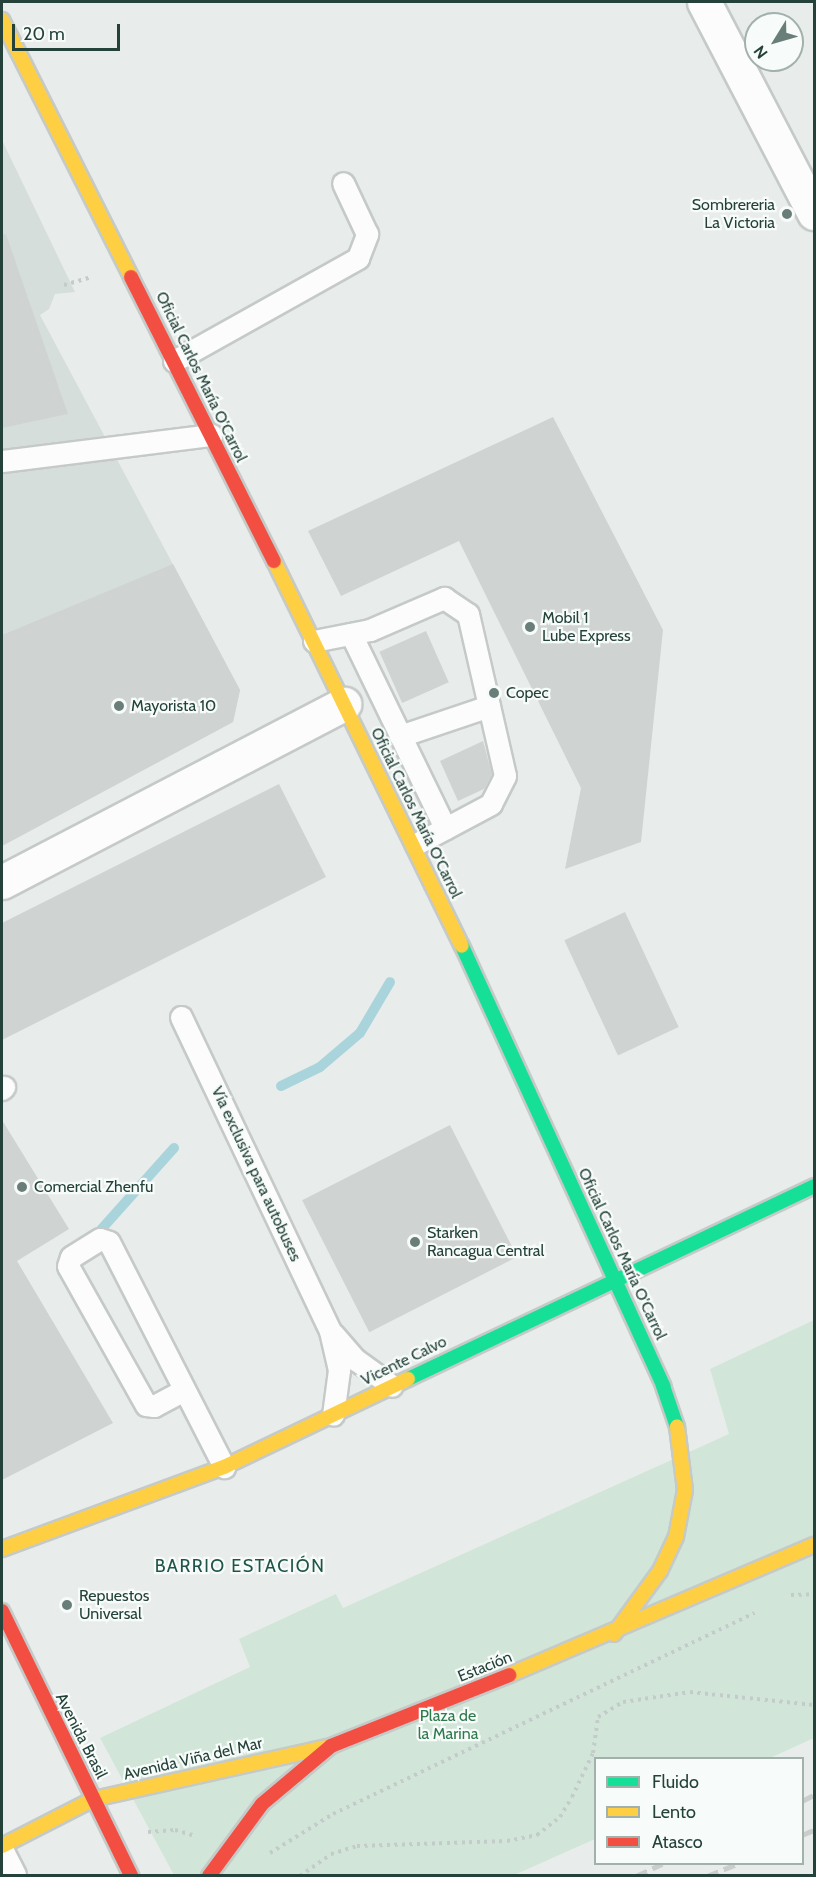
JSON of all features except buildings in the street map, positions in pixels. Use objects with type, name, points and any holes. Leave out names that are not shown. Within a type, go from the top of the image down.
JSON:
[{"type":"main road","name":"Oficial Carlos María O'Carrol","points":[[2,20],[416,844],[616,1278],[677,1424],[685,1490],[676,1537],[660,1571],[614,1634]]},
{"type":"main road","name":"Vicente Calvo","points":[[2,1549],[224,1467],[616,1278],[814,1186]]},
{"type":"main road","name":"Estación","points":[[209,1875],[220,1855],[262,1804],[331,1746],[614,1634],[805,1554],[814,1545]]},
{"type":"main road","name":"Avenida Brasil","points":[[2,1611],[131,1875]]},
{"type":"main road","name":"Avenida Viña del Mar","points":[[2,1847],[94,1799],[331,1746]]},
{"type":"street","points":[[704,2],[814,213]]},
{"type":"street","points":[[2,882],[344,704]]},
{"type":"lane","points":[[174,361],[358,258],[367,234],[344,183]]},
{"type":"lane","points":[[2,461],[211,435]]},
{"type":"lane","points":[[314,641],[351,634],[444,598],[458,604],[468,614],[505,776],[500,791],[491,804],[416,844]]},
{"type":"lane","points":[[351,634],[445,828]]},
{"type":"lane","points":[[400,736],[489,706]]},
{"type":"lane","name":"Vía exclusiva para autobuses","points":[[181,1017],[330,1331],[339,1370],[333,1415]]},
{"type":"lane","points":[[184,1390],[154,1406],[146,1404],[68,1266],[70,1257],[100,1239],[109,1242],[224,1467]]},
{"type":"lane","name":"Vía exclusiva para autobuses","points":[[330,1331],[356,1360],[392,1386]]},
{"type":"lane","points":[[2,1847],[15,1875]]},
{"type":"path","points":[[782,1600],[814,1594]]},
{"type":"path","points":[[112,1835],[175,1830],[191,1834],[220,1855],[244,1861],[264,1856],[333,1814],[761,1610]]},
{"type":"path","points":[[300,1875],[331,1854],[357,1846],[507,1840],[537,1835],[560,1817],[572,1797],[593,1753],[598,1716],[623,1702],[690,1692],[814,1704]]},
{"type":"shaded area","points":[[2,140],[75,292],[55,294],[49,309],[40,315],[240,690],[233,722],[2,846]]},
{"type":"green space","name":"Plaza de la Marina","points":[[814,1320],[814,1738],[772,1757],[594,1757],[594,1839],[512,1876],[174,1875],[100,1738],[250,1667],[239,1639],[336,1594],[343,1608],[729,1434],[710,1369]]},
{"type":"waterway","points":[[281,1086],[320,1067],[360,1033],[390,982]]},
{"type":"waterway","points":[[98,1233],[174,1148]]},
{"type":"railway","points":[[804,1800],[814,1795]]},
{"type":"railway","points":[[804,1834],[814,1830]]},
{"type":"railway","points":[[636,1876],[660,1865]]},
{"type":"railway","points":[[707,1876],[734,1865]]},
{"type":"traffic: fast","points":[[462,946],[663,1386],[677,1427]]},
{"type":"traffic: fast","points":[[408,1379],[814,1186]]},
{"type":"traffic: slow","points":[[2,20],[131,277]]},
{"type":"traffic: slow","points":[[274,561],[462,946]]},
{"type":"traffic: slow","points":[[2,1549],[224,1467],[408,1379]]},
{"type":"traffic: slow","points":[[614,1634],[660,1571],[676,1537],[685,1490],[677,1427]]},
{"type":"traffic: slow","points":[[509,1675],[814,1545]]},
{"type":"traffic: slow","points":[[2,1846],[94,1799],[326,1747]]},
{"type":"traffic: jam","points":[[131,277],[274,561]]},
{"type":"traffic: jam","points":[[2,1611],[131,1876]]},
{"type":"traffic: jam","points":[[209,1876],[262,1804],[331,1746],[509,1675]]},
{"type":"place","name":"Sombrereria La Victoria","points":[[787,214]]},
{"type":"place","name":"Mobil 1 Lube Express","points":[[530,627]]},
{"type":"place","name":"Copec","points":[[494,693]]},
{"type":"place","name":"Mayorista 10","points":[[119,706]]},
{"type":"place","name":"Comercial Zhenfu","points":[[22,1187]]},
{"type":"place","name":"Starken Rancagua Central","points":[[415,1242]]},
{"type":"place","name":"Repuestos Universal","points":[[67,1605]]},
{"type":"district","name":"BARRIO ESTACIÓN","points":[[240,1566]]}]
